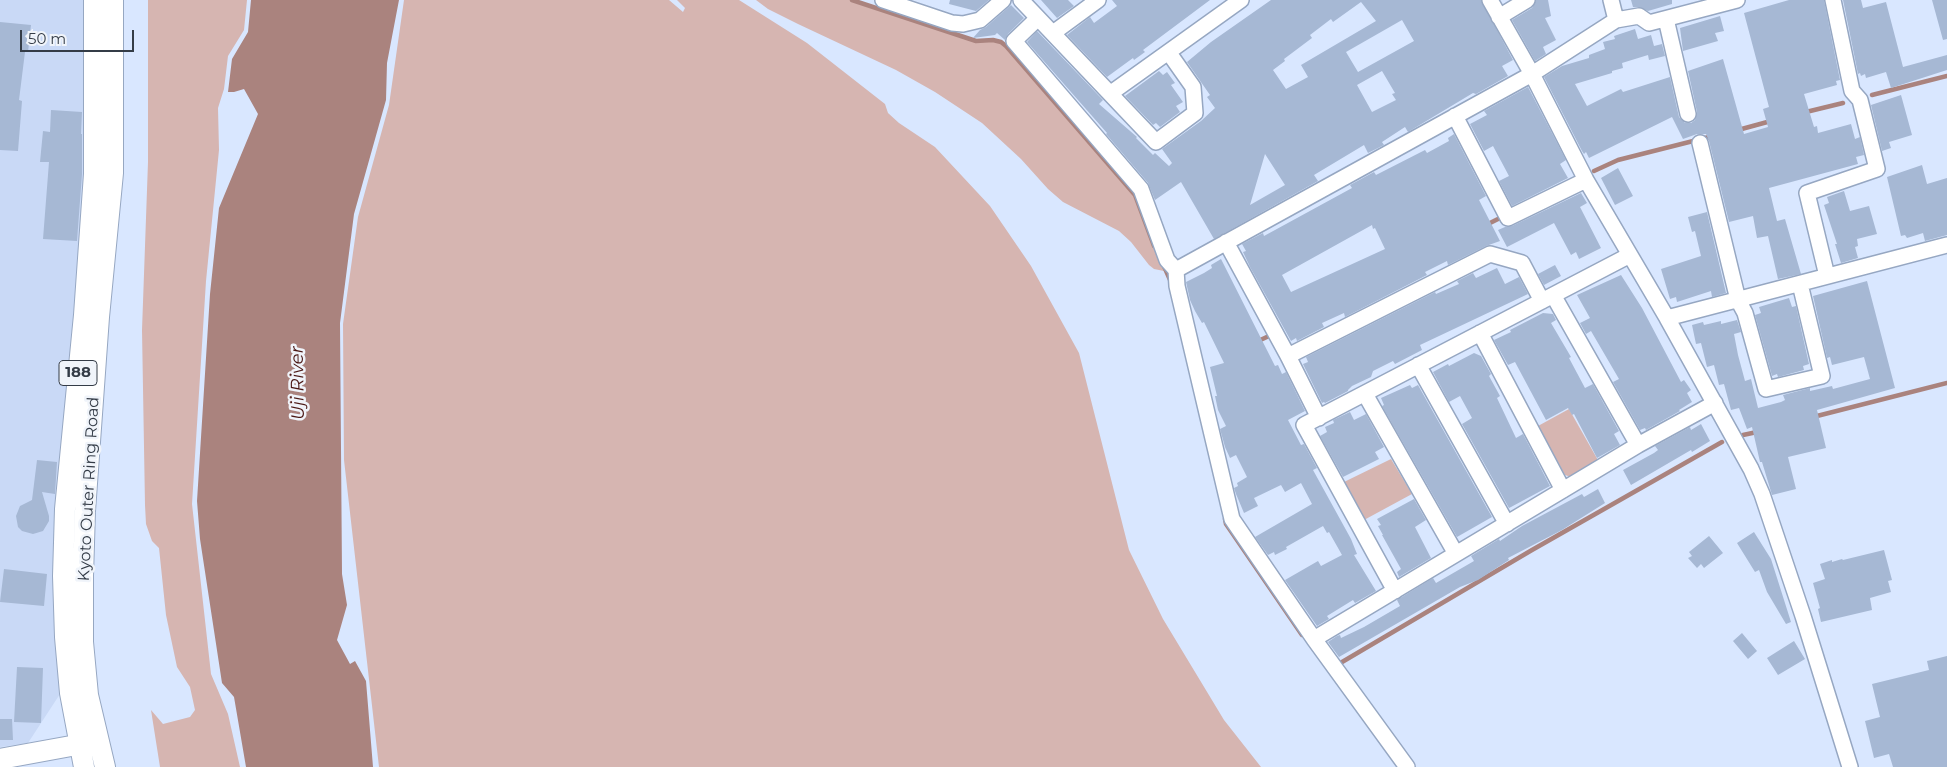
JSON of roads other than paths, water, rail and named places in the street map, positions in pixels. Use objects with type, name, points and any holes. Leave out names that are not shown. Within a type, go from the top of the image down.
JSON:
[{"type":"main road","name":"Kyoto Outer Ring Road","points":[[84,767],[70,693],[65,636],[63,576],[65,509],[84,315],[94,174],[94,0]]},
{"type":"main road","name":"Kyoto Outer Ring Road","points":[[105,767],[88,686],[83,642],[83,576],[85,511],[98,327],[113,173],[113,0]]},
{"type":"main road","points":[[0,759],[99,740]]},
{"type":"main road","points":[[26,755],[50,767]]},
{"type":"street","points":[[883,0],[931,7],[952,23],[963,24],[980,20],[1003,0]]},
{"type":"street","points":[[1021,0],[1156,142],[1195,113],[1193,87],[1169,53]]},
{"type":"street","points":[[1053,33],[1098,0]]},
{"type":"street","points":[[1111,93],[1241,0]]},
{"type":"street","points":[[1490,0],[1532,74],[1586,180],[1667,318],[1751,469],[1762,494],[1803,616],[1850,767]]},
{"type":"street","points":[[1499,17],[1527,0]]},
{"type":"street","points":[[1611,0],[1616,20]]},
{"type":"street","points":[[1176,270],[1532,74],[1616,20],[1639,16],[1649,23],[1737,0]]},
{"type":"street","points":[[1827,276],[1807,192],[1877,169],[1860,100],[1852,91],[1834,0]]},
{"type":"street","points":[[1038,18],[1014,41],[1141,189],[1167,260],[1176,270],[1177,286],[1232,519],[1314,639],[1407,767]]},
{"type":"street","points":[[1666,19],[1688,114]]},
{"type":"street","points":[[1455,116],[1508,218],[1586,180]]},
{"type":"street","points":[[1700,143],[1738,300],[1745,313],[1766,389],[1822,376],[1800,284]]},
{"type":"street","points":[[1226,242],[1288,356],[1319,418]]},
{"type":"street","points":[[1667,318],[1947,245]]},
{"type":"street","points":[[1288,356],[1490,254],[1522,262],[1547,298],[1638,445]]},
{"type":"street","points":[[1395,591],[1304,425],[1630,255]]},
{"type":"street","points":[[1480,334],[1563,490]]},
{"type":"street","points":[[1418,365],[1507,524]]},
{"type":"street","points":[[1365,394],[1456,554]]},
{"type":"street","points":[[1314,639],[1638,445],[1715,403]]},
{"type":"water","name":"Uji River","points":[[251,0],[399,0],[387,63],[386,100],[354,214],[340,323],[342,574],[347,605],[337,640],[350,664],[355,661],[366,681],[373,767],[246,767],[234,697],[222,683],[200,539],[197,501],[210,294],[219,208],[258,114],[244,89],[228,92],[232,59],[248,32]]},
{"type":"waterway","points":[[852,0],[976,41],[993,40],[1001,42],[1006,46],[1135,195],[1154,246]]},
{"type":"waterway","points":[[1872,95],[1947,76]]},
{"type":"waterway","points":[[1806,112],[1843,103]]},
{"type":"waterway","points":[[1738,130],[1771,121]]},
{"type":"waterway","points":[[1594,171],[1618,160],[1713,136]]},
{"type":"waterway","points":[[1486,225],[1500,218]]},
{"type":"waterway","points":[[1163,264],[1171,282]]},
{"type":"waterway","points":[[1256,342],[1269,336]]},
{"type":"waterway","points":[[1813,417],[1947,383]]},
{"type":"waterway","points":[[1743,435],[1757,432]]},
{"type":"waterway","points":[[1337,665],[1532,550],[1722,442]]},
{"type":"waterway","points":[[1225,519],[1226,524],[1302,635]]}]
